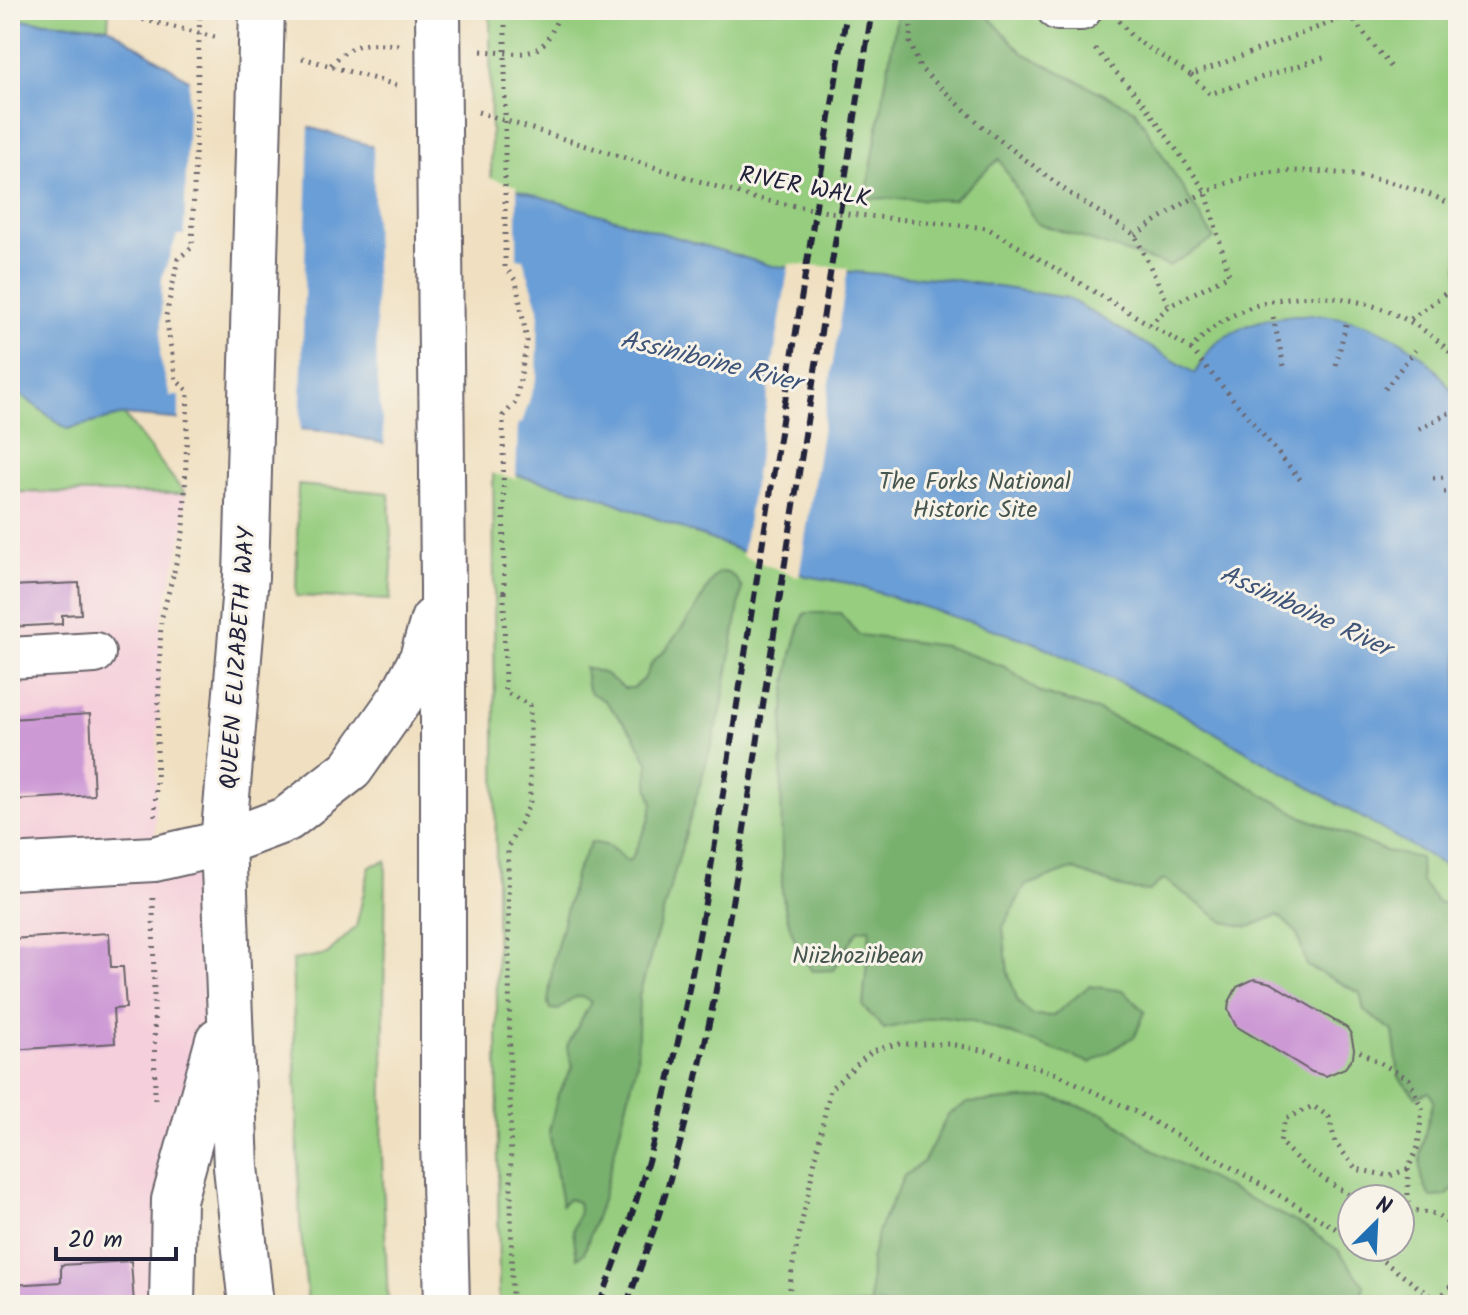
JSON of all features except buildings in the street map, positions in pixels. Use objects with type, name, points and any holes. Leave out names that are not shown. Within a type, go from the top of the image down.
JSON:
[{"type":"main road","name":"QUEEN ELIZABETH WAY","points":[[251,1305],[236,1167],[223,843],[246,576],[262,10]]},
{"type":"main road","points":[[438,10],[443,588],[443,1139],[447,1305]]},
{"type":"main road","points":[[10,867],[154,859],[223,843],[287,819],[351,769],[401,698],[422,658],[443,588]]},
{"type":"main road","points":[[172,1305],[174,1200],[229,999]]},
{"type":"street","points":[[1058,10],[1097,12]]},
{"type":"street","points":[[10,658],[95,653]]},
{"type":"path","points":[[104,10],[225,39]]},
{"type":"path","points":[[155,807],[161,620],[184,528],[188,391],[176,380],[166,316],[178,259],[192,247],[200,10]]},
{"type":"path","points":[[505,10],[505,267],[516,281],[527,341],[516,402],[503,416],[505,692],[530,705],[530,804],[508,847],[512,1305]]},
{"type":"path","points":[[912,10],[910,42],[920,68],[984,128],[1069,193],[1135,235],[1169,306]]},
{"type":"path","points":[[1191,75],[1364,10]]},
{"type":"path","points":[[1097,12],[1191,75],[1210,94],[1329,56]]},
{"type":"path","points":[[1349,15],[1391,67]]},
{"type":"path","points":[[1095,49],[1142,101],[1206,192],[1229,275],[1169,306],[1151,324]]},
{"type":"path","points":[[301,57],[404,88]]},
{"type":"path","name":"RIVER WALK","points":[[476,111],[753,198],[828,212],[987,228],[1191,349],[1303,483]]},
{"type":"path","points":[[1135,235],[1206,192],[1244,177],[1320,171],[1411,187],[1458,208]]},
{"type":"path","points":[[1410,320],[1458,284]]},
{"type":"path","points":[[1191,349],[1206,331],[1222,320],[1265,302],[1297,297],[1360,302],[1410,320],[1432,334],[1458,361]]},
{"type":"path","points":[[1273,317],[1284,366]]},
{"type":"path","points":[[1336,365],[1347,320]]},
{"type":"path","points":[[1385,389],[1415,350]]},
{"type":"path","points":[[1419,429],[1458,408]]},
{"type":"path","points":[[1433,478],[1458,476]]},
{"type":"path","points":[[1444,492],[1458,492]]},
{"type":"path","points":[[788,1305],[792,1269],[830,1089],[872,1051],[896,1044],[950,1044],[986,1051],[1057,1074],[1140,1114],[1336,1229]]},
{"type":"path","points":[[1359,1051],[1409,1079],[1422,1109],[1418,1147],[1408,1169],[1408,1183]]},
{"type":"path","points":[[1336,1187],[1304,1166],[1280,1142],[1285,1119],[1313,1106],[1329,1117],[1335,1142],[1356,1169],[1389,1176],[1408,1169]]},
{"type":"path","points":[[1416,1210],[1435,1214],[1458,1230]]},
{"type":"path","points":[[1384,1263],[1435,1303],[1458,1279]]},
{"type":"shaded area","points":[[10,492],[185,494],[184,528],[161,620],[154,858],[223,843],[229,999],[172,1305],[10,1305]]},
{"type":"green space","points":[[10,10],[109,10],[108,27],[10,19]]},
{"type":"green space","name":"The Forks National Historic Site","points":[[490,10],[1458,10],[1458,1305],[499,1305]]},
{"type":"green space","points":[[906,10],[982,10],[1023,53],[1135,110],[1214,239],[1169,266],[1036,223],[999,159],[953,200],[866,198],[897,15]]},
{"type":"green space","points":[[10,387],[67,429],[124,415],[185,494],[10,492]]},
{"type":"green space","points":[[298,485],[389,493],[390,600],[296,596]]},
{"type":"green space","points":[[720,572],[733,576],[742,588],[721,711],[639,996],[637,1063],[603,1197],[584,1253],[577,1258],[573,1230],[579,1211],[578,1202],[568,1199],[562,1205],[549,1131],[558,1094],[573,1066],[567,1046],[591,1002],[577,997],[559,1010],[550,1009],[553,962],[576,872],[591,842],[609,846],[627,861],[632,858],[653,804],[648,786],[648,762],[633,733],[605,701],[591,693],[585,667],[605,674],[624,688],[633,688],[644,679],[652,662],[693,613]]},
{"type":"green space","points":[[805,613],[840,613],[859,635],[945,646],[1005,667],[1041,693],[1099,711],[1185,750],[1303,817],[1386,851],[1420,858],[1421,881],[1437,902],[1458,907],[1458,1185],[1446,1196],[1431,1197],[1425,1186],[1421,1175],[1422,1150],[1434,1100],[1429,1092],[1416,1097],[1399,1077],[1393,1031],[1364,1011],[1360,993],[1307,966],[1297,933],[1278,915],[1249,927],[1224,922],[1164,879],[1149,891],[1126,889],[1072,869],[1025,886],[1003,927],[1008,972],[1018,1002],[1032,1015],[1053,1016],[1089,986],[1124,991],[1145,1012],[1135,1036],[1091,1063],[970,1020],[940,1016],[884,1029],[863,1007],[870,928],[858,930],[833,970],[812,971],[792,932],[782,891],[784,711],[795,642]]},
{"type":"green space","points":[[386,861],[382,1154],[388,1305],[308,1305],[300,1223],[292,960],[327,954],[356,927],[370,866]]},
{"type":"green space","points":[[1050,1097],[1105,1114],[1156,1152],[1302,1225],[1336,1249],[1336,1263],[1348,1263],[1364,1285],[1360,1305],[870,1305],[871,1260],[879,1229],[904,1176],[924,1161],[948,1115],[967,1103]]},
{"type":"water","name":"Assiniboine River","points":[[10,19],[108,27],[222,101],[772,266],[949,279],[1067,298],[1195,373],[1216,343],[1263,320],[1315,315],[1341,318],[1391,335],[1426,360],[1458,400],[1458,873],[1165,704],[1033,642],[848,583],[806,576],[590,493],[335,432],[124,415],[67,429],[10,387]]},
{"type":"pier","points":[[189,75],[224,98],[309,123],[300,433],[179,424],[179,396],[170,396],[160,358],[162,278],[177,235],[184,235]]},
{"type":"pier","points":[[373,143],[517,186],[517,258],[523,259],[539,308],[537,377],[522,423],[518,423],[516,479],[385,448],[377,376]]},
{"type":"pier","points":[[789,264],[848,268],[799,577],[742,556]]},
{"type":"railway","points":[[599,1305],[650,1156],[701,925],[847,10]]},
{"type":"railway","points":[[626,1305],[654,1230],[677,1154],[714,1000],[742,843],[872,10]]},
{"type":"park label","name":"Niizhoziibean","points":[[858,955]]}]
